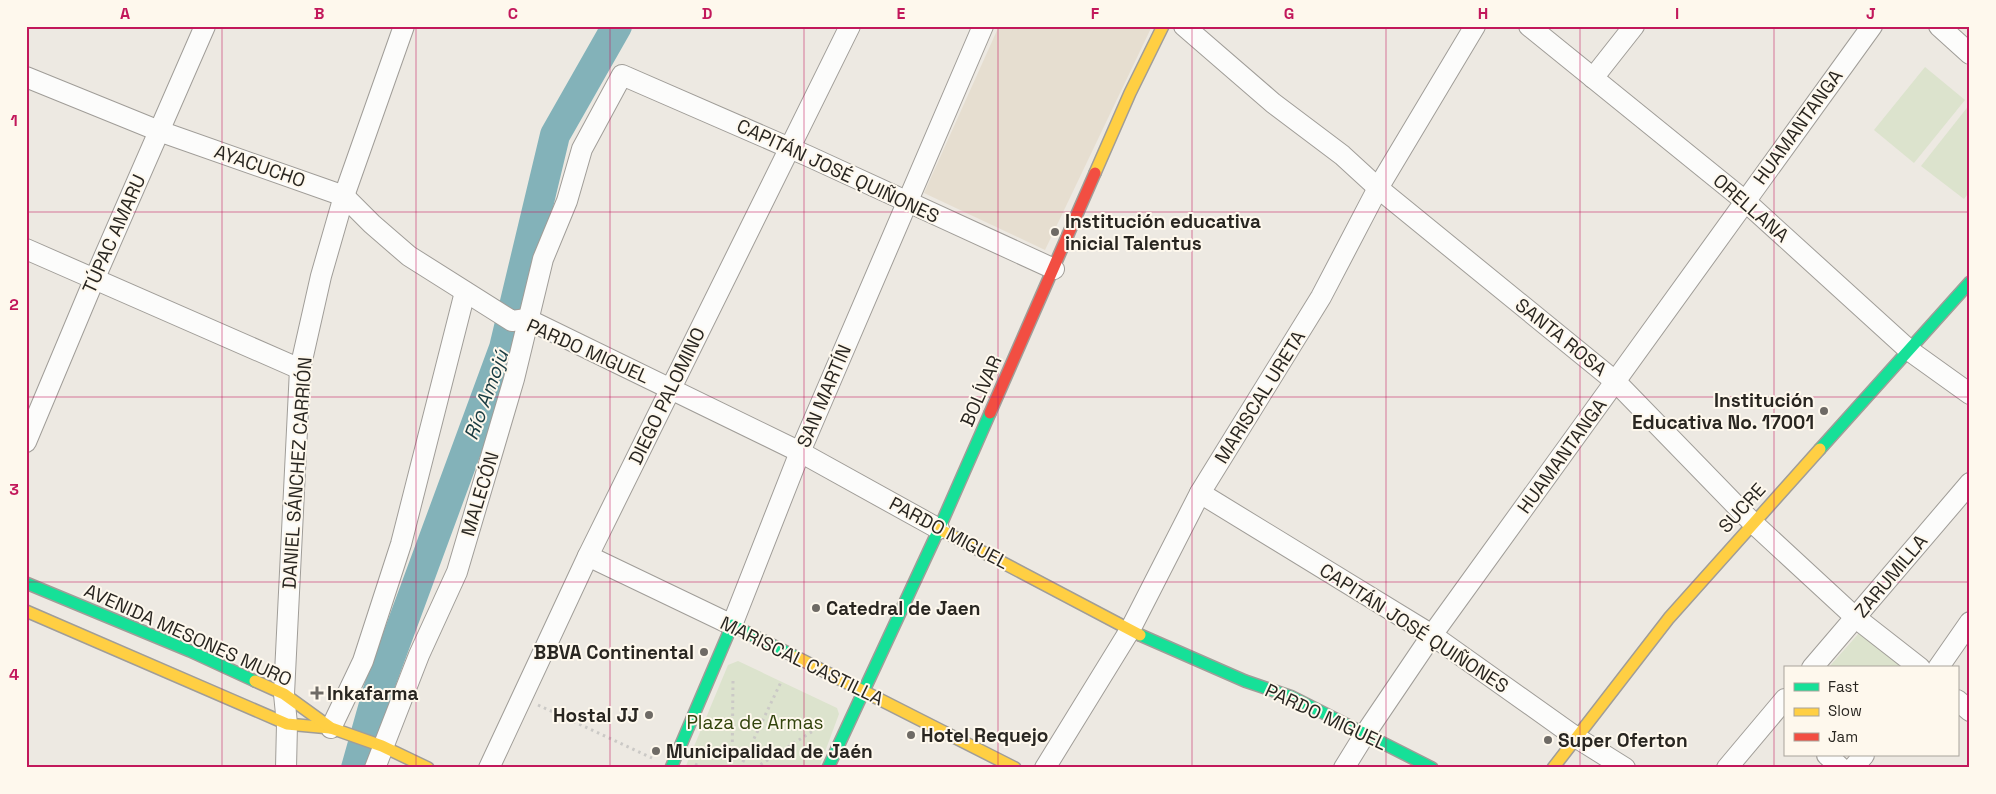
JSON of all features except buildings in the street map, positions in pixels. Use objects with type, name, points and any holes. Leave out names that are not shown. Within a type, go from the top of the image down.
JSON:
[{"type":"street","name":"TÚPAC AMARU","points":[[26,442],[94,280],[205,26]]},
{"type":"street","name":"DANIEL SÁNCHEZ CARRIÓN","points":[[286,768],[287,724],[284,694],[300,369],[321,276],[344,196],[404,26]]},
{"type":"street","name":"DIEGO PALOMINO","points":[[489,768],[588,556],[850,26]]},
{"type":"street","name":"SAN MARTÍN","points":[[671,767],[732,626],[800,452],[983,26]]},
{"type":"street","name":"BOLÍVAR","points":[[828,768],[862,690],[939,529],[1130,93],[1163,26]]},
{"type":"street","name":"SANTA ROSA","points":[[1184,26],[1273,103],[1342,155],[1378,188],[1616,382],[1752,522],[1856,618],[1917,666]]},
{"type":"street","name":"MARISCAL URETA","points":[[1045,768],[1130,630],[1200,494],[1321,297],[1378,188],[1476,26]]},
{"type":"street","name":"ORELLANA","points":[[1529,26],[1745,201],[1910,351],[1970,394]]},
{"type":"street","points":[[1593,78],[1634,26]]},
{"type":"street","name":"HUAMANTANGA","points":[[1344,768],[1364,734],[1432,635],[1872,26]]},
{"type":"street","points":[[1939,26],[1970,54]]},
{"type":"street","name":"CAPITÁN JOSÉ QUIÑONES","points":[[622,74],[1054,269]]},
{"type":"street","name":"MALECÓN","points":[[375,768],[378,745],[457,572],[514,379],[520,320],[567,201],[582,149],[622,74]]},
{"type":"street","name":"AYACUCHO","points":[[26,77],[159,131],[344,196],[372,224],[409,256],[468,294]]},
{"type":"street","points":[[26,250],[300,369]]},
{"type":"street","name":"SUCRE","points":[[1553,768],[1668,620],[1752,522],[1910,351],[1970,282]]},
{"type":"street","points":[[337,731],[363,661],[401,544],[468,294]]},
{"type":"street","name":"PARDO MIGUEL","points":[[468,294],[800,452],[939,529],[1130,630],[1245,680],[1292,697],[1432,768]]},
{"type":"street","name":"ZARUMILLA","points":[[1814,666],[1970,483]]},
{"type":"street","name":"CAPITÁN JOSÉ QUIÑONES","points":[[1200,494],[1432,635],[1576,738],[1625,768]]},
{"type":"street","name":"MARISCAL CASTILLA","points":[[588,556],[862,690],[1015,768]]},
{"type":"street","name":"AVENIDA MESONES MURO","points":[[26,583],[190,651],[284,694],[337,731]]},
{"type":"street","points":[[26,611],[287,724],[337,731],[378,745],[428,768]]},
{"type":"street","points":[[1939,666],[1970,622]]},
{"type":"street","points":[[1958,701],[1970,711]]},
{"type":"street","points":[[1727,768],[1782,708]]},
{"type":"street","points":[[1828,756],[1842,768]]},
{"type":"street","points":[[1853,768],[1863,756]]},
{"type":"path","points":[[732,768],[733,673]]},
{"type":"path","points":[[740,768],[781,682]]},
{"type":"path","points":[[521,697],[671,767]]},
{"type":"path","points":[[755,768],[831,719]]},
{"type":"shaded area","points":[[999,26],[1152,26],[1045,250],[924,193]]},
{"type":"green space","points":[[1925,67],[1965,100],[1914,163],[1874,130]]},
{"type":"green space","points":[[1970,104],[1970,191],[1964,199],[1921,166]]},
{"type":"green space","points":[[1860,632],[1902,666],[1830,666]]},
{"type":"green space","name":"Plaza de Armas","points":[[738,661],[837,708],[839,714],[819,768],[685,768],[728,665]]},
{"type":"waterway","name":"Río Amojú","points":[[356,768],[378,690],[504,348],[555,135],[617,26]]},
{"type":"traffic: fast","points":[[1820,449],[1970,282]]},
{"type":"traffic: fast","points":[[828,768],[939,529],[990,413]]},
{"type":"traffic: fast","points":[[26,583],[190,651],[255,681]]},
{"type":"traffic: fast","points":[[671,768],[732,625],[796,657]]},
{"type":"traffic: fast","points":[[1140,635],[1245,681],[1292,697],[1432,768]]},
{"type":"traffic: slow","points":[[1095,173],[1130,93],[1163,26]]},
{"type":"traffic: slow","points":[[1553,768],[1669,618],[1820,449]]},
{"type":"traffic: slow","points":[[939,529],[1140,635]]},
{"type":"traffic: slow","points":[[26,611],[287,724],[330,728]]},
{"type":"traffic: slow","points":[[796,657],[1015,768]]},
{"type":"traffic: slow","points":[[255,681],[284,694],[331,728],[382,746],[428,768]]},
{"type":"traffic: jam","points":[[990,413],[1095,173]]},
{"type":"place","name":"Institución educativa inicial Talentus","points":[[1055,232]]},
{"type":"place","name":"Institución Educativa No. 17001","points":[[1824,411]]},
{"type":"place","name":"Catedral de Jaen","points":[[816,608]]},
{"type":"place","name":"BBVA Continental","points":[[704,652]]},
{"type":"place","name":"Inkafarma","points":[[317,693]]},
{"type":"place","name":"Hostal JJ","points":[[649,715]]},
{"type":"place","name":"Hotel Requejo","points":[[911,735]]},
{"type":"place","name":"Super Oferton","points":[[1548,740]]},
{"type":"place","name":"Municipalidad de Jaén","points":[[656,751]]}]
